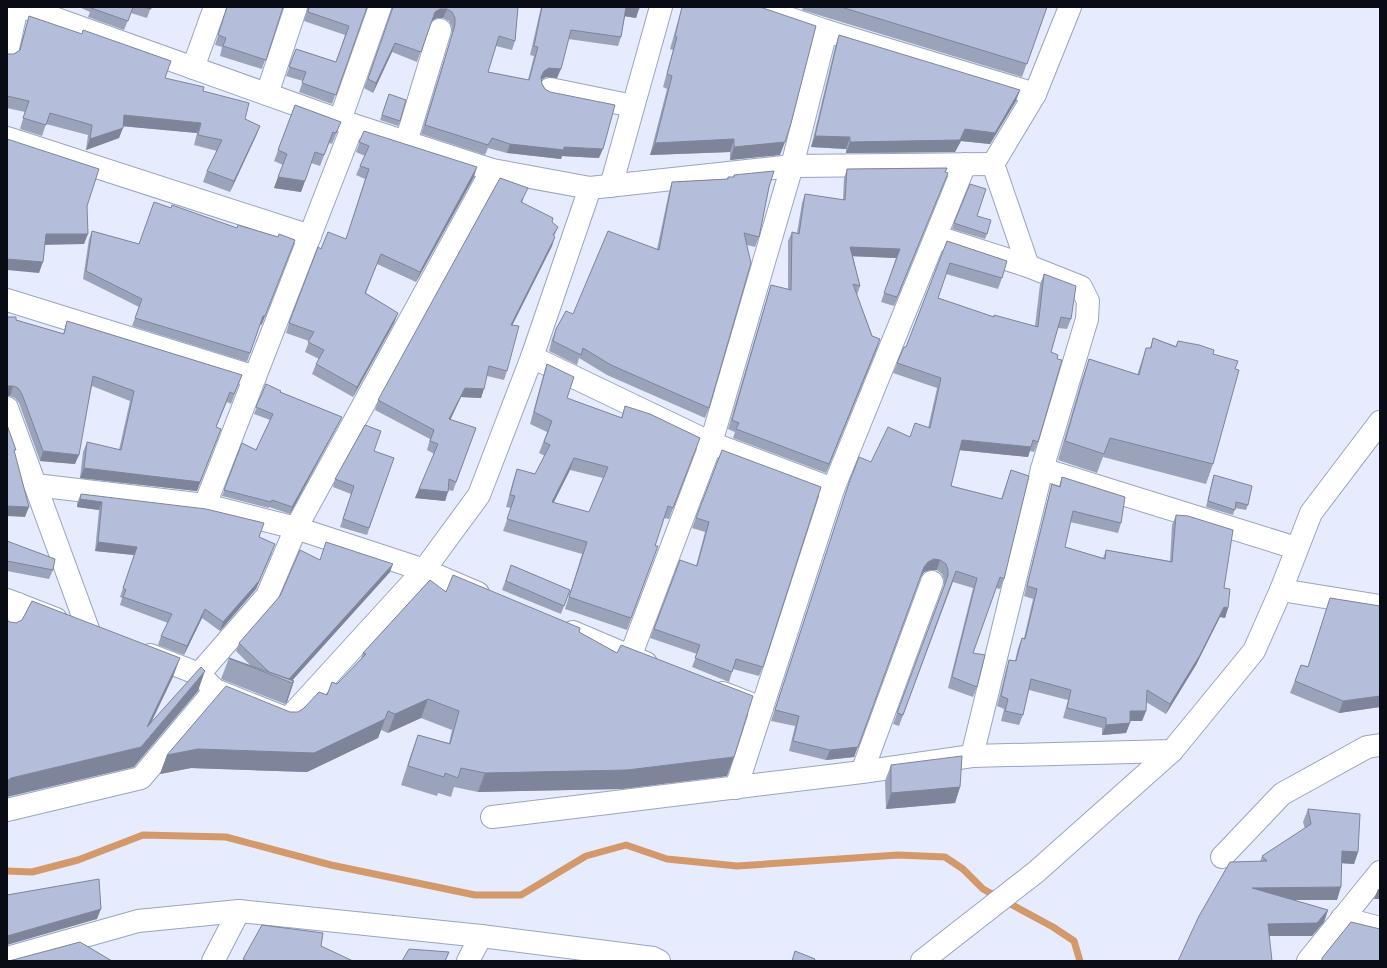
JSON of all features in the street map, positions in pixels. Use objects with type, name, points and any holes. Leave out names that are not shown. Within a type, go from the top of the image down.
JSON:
[{"type":"street","points":[[7,53],[17,7]]},
{"type":"street","points":[[23,7],[346,122],[492,170],[590,188],[792,166],[993,164]]},
{"type":"street","points":[[192,68],[215,7]]},
{"type":"street","points":[[267,94],[296,7]]},
{"type":"street","points":[[205,505],[310,236],[380,7]]},
{"type":"street","points":[[611,186],[661,7]]},
{"type":"street","points":[[756,7],[826,31],[1035,94]]},
{"type":"street","points":[[1028,266],[993,164],[1035,94],[1070,7]]},
{"type":"street","points":[[406,142],[440,30]]},
{"type":"street","points":[[630,657],[711,443],[792,166],[826,31]]},
{"type":"street","points":[[550,89],[633,106]]},
{"type":"street","points":[[7,138],[310,236]]},
{"type":"street","points":[[736,788],[833,489],[965,164]]},
{"type":"street","points":[[199,674],[267,596],[296,528],[492,170]]},
{"type":"street","points":[[133,648],[199,674],[215,690],[288,718],[424,570],[479,495],[532,357],[590,188]]},
{"type":"street","points":[[936,237],[1028,266],[1081,287],[1088,301],[1087,319],[1042,470],[972,756]]},
{"type":"street","points":[[7,300],[255,377]]},
{"type":"street","points":[[532,357],[711,443],[833,489]]},
{"type":"street","points":[[7,408],[89,632]]},
{"type":"street","points":[[922,961],[1036,872],[1172,751],[1254,651],[1281,590],[1296,548],[1311,513],[1380,422]]},
{"type":"street","points":[[1042,470],[1296,548]]},
{"type":"street","points":[[35,485],[205,505],[296,528],[424,570],[495,600]]},
{"type":"street","points":[[862,772],[932,582]]},
{"type":"street","points":[[1281,590],[1380,606]]},
{"type":"street","points":[[7,630],[12,602],[111,640]]},
{"type":"street","points":[[552,624],[667,671]]},
{"type":"street","points":[[704,685],[762,708]]},
{"type":"street","points":[[7,810],[141,778],[215,690]]},
{"type":"street","points":[[1222,857],[1282,794],[1367,747],[1380,745]]},
{"type":"street","points":[[492,818],[862,772],[972,756],[1172,751]]},
{"type":"street","points":[[1308,961],[1380,872]]},
{"type":"street","points":[[213,961],[239,911]]},
{"type":"street","points":[[7,958],[138,921],[239,911],[481,936],[655,960]]},
{"type":"street","points":[[1342,918],[1380,928]]},
{"type":"street","points":[[468,961],[481,936]]},
{"type":"building","points":[[133,7],[128,21],[91,8]]},
{"type":"building","points":[[227,7],[283,7],[266,60],[223,46],[226,38],[218,35]]},
{"type":"building","points":[[309,7],[367,7],[336,95],[302,83],[306,72],[289,67],[296,49],[336,62],[349,26],[308,12]]},
{"type":"building","points":[[393,7],[518,7],[515,41],[499,36],[488,72],[529,80],[538,47],[534,46],[542,7],[626,7],[621,37],[571,30],[561,69],[549,68],[544,71],[541,77],[542,84],[545,89],[550,92],[615,105],[603,149],[564,147],[564,150],[510,144],[492,138],[488,145],[425,125],[455,25],[455,18],[452,12],[447,9],[440,9],[435,12],[421,52],[395,43],[376,83],[368,79]]},
{"type":"building","points":[[627,7],[639,7],[639,9]]},
{"type":"building","points":[[682,7],[760,7],[816,26],[785,142],[734,147],[734,139],[655,143],[672,76],[667,74],[677,37],[675,36]]},
{"type":"building","points":[[841,7],[1047,7],[1027,64]]},
{"type":"building","points":[[29,16],[82,34],[83,30],[171,61],[165,78],[204,87],[203,91],[249,103],[245,119],[260,126],[234,181],[207,171],[222,140],[198,135],[201,123],[124,115],[123,128],[90,139],[92,125],[50,113],[46,125],[23,118],[29,101],[7,96],[7,54],[14,54],[20,50]]},
{"type":"building","points":[[839,35],[1020,90],[995,133],[965,129],[960,140],[850,142],[850,137],[815,136]]},
{"type":"building","points":[[389,94],[406,100],[400,121],[382,115]]},
{"type":"building","points":[[295,105],[341,122],[336,133],[333,132],[324,155],[315,152],[305,181],[278,177],[287,154],[278,150]]},
{"type":"building","points":[[364,131],[477,167],[420,272],[381,254],[365,293],[398,313],[357,387],[316,364],[324,350],[308,342],[314,332],[289,323],[318,247],[321,249],[328,232],[346,239],[369,169],[360,166],[369,146],[359,142]]},
{"type":"building","points":[[7,139],[99,169],[87,206],[88,234],[46,234],[43,262],[7,259]]},
{"type":"building","points":[[947,168],[945,172],[948,173],[897,297],[884,293],[900,249],[850,247],[860,286],[853,284],[872,336],[880,339],[829,464],[736,429],[739,423],[732,420],[771,285],[791,290],[792,232],[799,234],[805,194],[845,200],[847,169]]},
{"type":"building","points":[[774,171],[769,187],[759,237],[744,233],[751,263],[709,408],[611,365],[583,348],[581,355],[553,341],[556,329],[566,311],[573,314],[608,231],[659,250],[672,182],[728,179],[728,177],[734,177],[734,175]]},
{"type":"building","points":[[500,178],[528,188],[521,202],[553,218],[552,222],[558,227],[553,235],[555,237],[511,325],[519,326],[507,371],[489,366],[484,389],[465,388],[449,419],[476,428],[456,482],[449,479],[448,492],[419,489],[438,444],[430,441],[434,430],[378,400]]},
{"type":"building","points":[[970,184],[986,189],[977,216],[991,220],[987,234],[954,223]]},
{"type":"building","points":[[154,202],[171,208],[172,205],[237,228],[238,225],[278,237],[279,234],[295,240],[265,316],[263,316],[250,353],[135,318],[142,299],[86,271],[92,231],[139,244]]},
{"type":"building","points":[[947,241],[1007,261],[1002,278],[950,263],[938,298],[994,317],[994,315],[1038,327],[1044,274],[1076,286],[1071,319],[1061,317],[1051,352],[1058,355],[1057,359],[1062,360],[1038,442],[1033,440],[1031,447],[962,440],[951,486],[1002,499],[1011,470],[1029,476],[1004,579],[1000,577],[973,653],[985,655],[977,687],[952,677],[977,578],[956,571],[903,715],[897,713],[948,576],[946,564],[940,560],[934,559],[928,562],[924,567],[858,747],[830,750],[793,741],[799,716],[775,710],[849,483],[859,457],[871,462],[888,427],[910,437],[915,423],[930,428],[941,378],[897,363],[904,347],[906,347]]},
{"type":"building","points":[[7,317],[16,317],[16,320],[64,334],[67,321],[242,375],[234,394],[230,392],[216,427],[221,429],[200,482],[84,468],[87,442],[121,450],[134,391],[93,376],[79,455],[43,451],[22,394],[18,388],[7,386]]},
{"type":"building","points":[[1153,338],[1176,347],[1178,341],[1199,345],[1214,350],[1213,354],[1238,361],[1235,369],[1239,370],[1213,464],[1110,438],[1104,454],[1065,441],[1089,359],[1139,375],[1146,348],[1151,348]]},
{"type":"building","points":[[547,364],[574,377],[567,398],[622,418],[625,406],[650,414],[700,438],[673,508],[668,506],[655,546],[658,546],[631,618],[569,597],[587,542],[507,519],[515,496],[510,495],[517,469],[535,474],[550,445],[544,442],[552,421],[534,412]],"holes":[[[574,458],[608,467],[589,512],[552,502]]]},
{"type":"building","points":[[266,384],[281,391],[280,392],[342,417],[292,507],[272,500],[271,502],[224,490],[242,443],[256,450],[273,414],[256,407]]},
{"type":"building","points":[[7,425],[16,450],[14,450],[29,507],[7,506]]},
{"type":"building","points":[[365,425],[381,431],[374,451],[394,458],[369,528],[343,519],[354,486],[335,479]]},
{"type":"building","points":[[722,450],[821,487],[763,667],[736,659],[732,672],[695,658],[700,645],[654,629],[680,560],[697,566],[709,522],[696,518]]},
{"type":"building","points":[[1214,475],[1252,486],[1248,505],[1236,502],[1235,510],[1208,501]]},
{"type":"building","points":[[1062,477],[1125,497],[1121,523],[1073,511],[1065,547],[1105,559],[1106,550],[1172,562],[1176,515],[1188,516],[1233,530],[1224,588],[1230,589],[1228,608],[1224,607],[1200,655],[1170,704],[1147,690],[1146,711],[1130,711],[1130,723],[1106,725],[1106,718],[1067,708],[1071,690],[1031,679],[1023,715],[1005,711],[1008,699],[1001,696],[1009,660],[1016,661],[1022,638],[1025,639],[1037,589],[1027,586],[1052,484],[1060,487]]},
{"type":"building","points":[[81,494],[206,509],[264,523],[259,537],[275,544],[259,581],[223,622],[205,609],[187,646],[161,636],[172,614],[123,597],[126,590],[123,588],[137,547],[98,542],[102,502],[80,499]]},
{"type":"building","points":[[7,541],[55,559],[53,570],[7,561]]},
{"type":"building","points":[[326,542],[393,564],[289,679],[269,672],[239,643],[280,596],[300,550],[320,560]]},
{"type":"building","points":[[511,565],[570,590],[564,606],[506,581]]},
{"type":"building","points":[[453,575],[580,628],[579,632],[617,653],[621,645],[753,696],[734,757],[627,770],[485,773],[461,768],[458,778],[445,773],[444,777],[408,766],[418,735],[450,744],[459,711],[428,699],[395,714],[388,711],[385,719],[314,753],[198,749],[167,755],[226,686],[290,712],[298,712],[304,708],[319,692],[327,695],[332,682],[337,684],[366,654],[363,653],[430,580],[446,592]]},
{"type":"building","points":[[1330,598],[1380,606],[1380,696],[1343,701],[1295,681],[1301,665],[1308,667]]},
{"type":"building","points":[[32,601],[180,658],[147,727],[201,667],[205,671],[141,747],[11,778],[7,781],[7,620],[16,623],[22,620]]},
{"type":"building","points":[[229,658],[271,673],[294,681],[292,683]]},
{"type":"building","points":[[962,756],[960,787],[891,793],[891,765]]},
{"type":"building","points":[[1308,809],[1360,814],[1358,852],[1342,851],[1341,887],[1252,888],[1328,910],[1317,923],[1268,924],[1272,961],[1178,961],[1199,916],[1230,862],[1267,861],[1262,856],[1311,824]]},
{"type":"building","points":[[99,879],[101,909],[7,936],[7,895]]},
{"type":"building","points":[[1351,922],[1380,929],[1380,961],[1322,961],[1322,958]]},
{"type":"building","points":[[262,925],[323,933],[321,946],[353,961],[247,961],[243,959]]},
{"type":"building","points":[[80,942],[112,961],[9,961]]},
{"type":"building","points":[[409,949],[449,952],[445,961],[402,961]]},
{"type":"building","points":[[795,951],[815,959],[814,961],[792,961]]},
{"type":"waterway","points":[[7,871],[32,872],[78,860],[143,835],[226,837],[331,865],[475,895],[521,895],[586,856],[626,845],[667,859],[737,866],[898,855],[945,857],[963,869],[983,889],[1053,927],[1074,941],[1080,961]]}]
